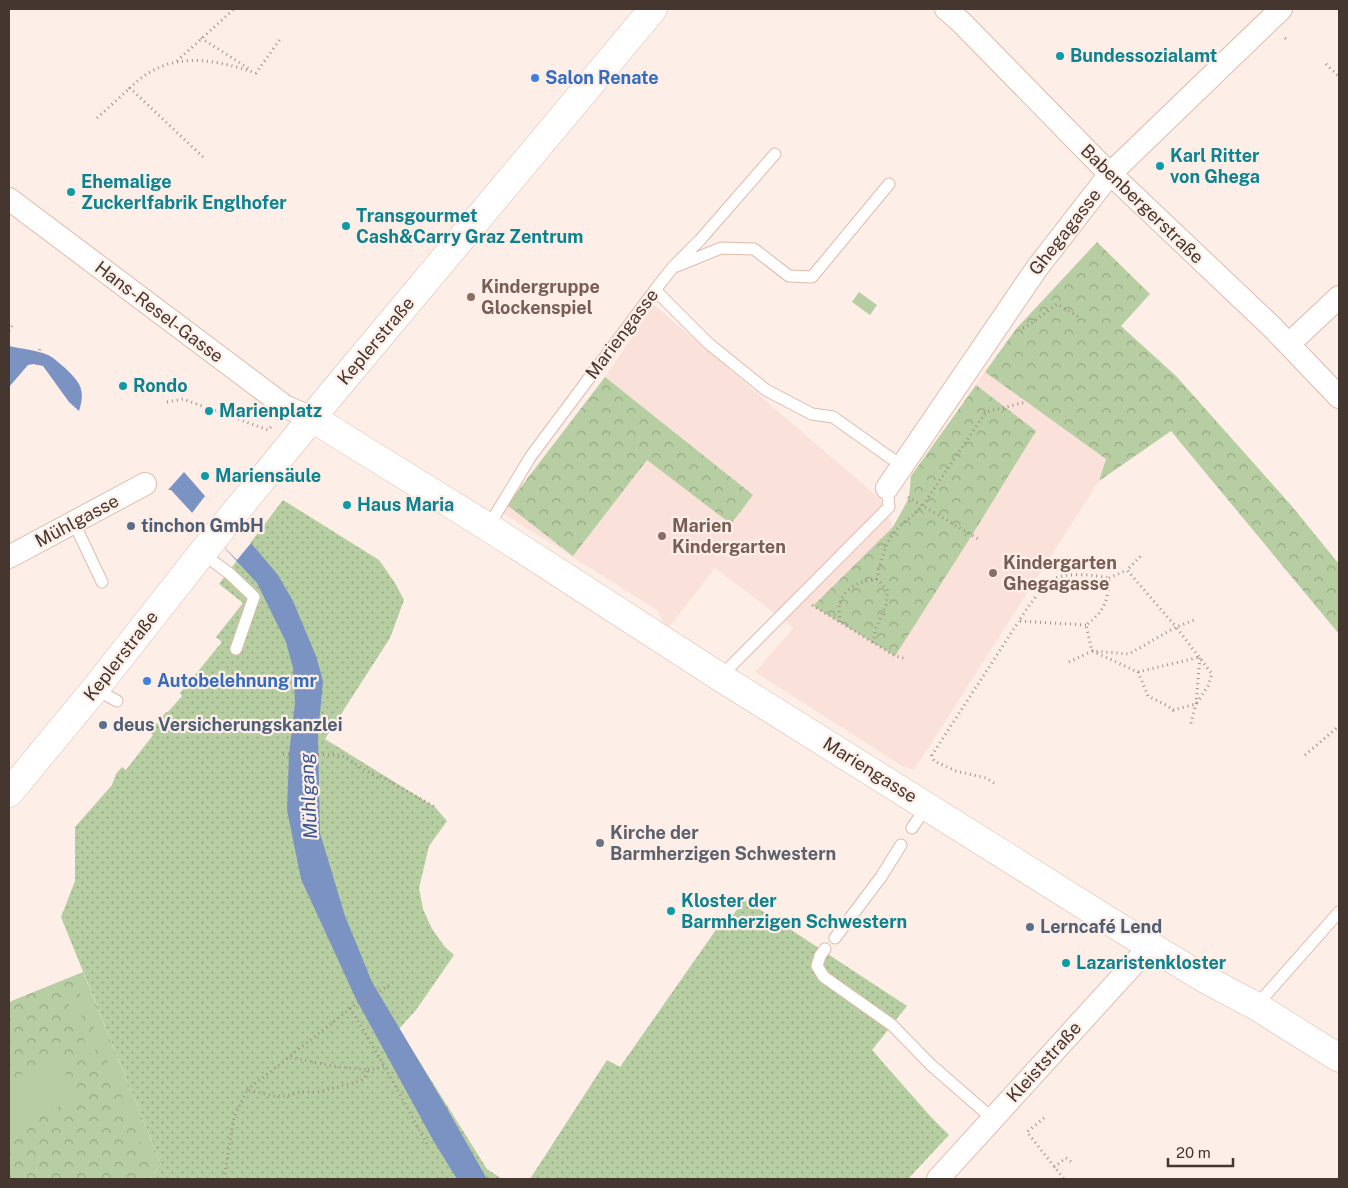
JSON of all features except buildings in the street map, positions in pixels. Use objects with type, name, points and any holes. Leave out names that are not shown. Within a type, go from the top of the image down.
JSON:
[{"type":"street","name":"Keplerstraße","points":[[9,793],[106,695],[208,545],[653,9]]},
{"type":"street","name":"Babenbergerstraße","points":[[946,9],[1110,174],[1288,344],[1339,397]]},
{"type":"street","name":"Ghegagasse","points":[[893,478],[1037,268],[1110,174],[1281,9]]},
{"type":"street","name":"Hans-Resel-Gasse","points":[[9,199],[286,407],[312,418]]},
{"type":"street","points":[[1288,344],[1339,297]]},
{"type":"street","name":"Mariengasse","points":[[312,418],[488,527],[720,677],[920,817],[1256,1006],[1339,1058]]},
{"type":"street","name":"Mühlgasse","points":[[9,557],[145,484]]},
{"type":"street","name":"Kleiststraße","points":[[938,1179],[1140,957],[1147,944]]},
{"type":"lane","name":"Mariengasse","points":[[488,527],[531,456],[655,290],[673,267],[700,240],[775,154]]},
{"type":"lane","points":[[673,267],[721,248],[754,249],[789,276],[812,277],[889,184]]},
{"type":"lane","points":[[655,290],[708,343],[766,390],[812,414],[833,417],[893,478],[889,507],[720,677]]},
{"type":"lane","points":[[74,523],[102,582]]},
{"type":"lane","points":[[208,545],[230,574],[254,597],[236,649]]},
{"type":"lane","points":[[835,938],[881,877],[901,845]]},
{"type":"lane","points":[[1256,1006],[1339,912]]},
{"type":"lane","points":[[825,950],[820,956],[817,966],[824,977],[892,1025],[931,1065],[993,1118]]},
{"type":"path","points":[[176,62],[234,9]]},
{"type":"path","points":[[202,38],[256,73]]},
{"type":"path","points":[[256,73],[281,38]]},
{"type":"path","points":[[1285,38],[1289,41]]},
{"type":"path","points":[[97,118],[136,82],[163,65],[176,62],[210,61],[226,63],[256,73]]},
{"type":"path","points":[[1326,64],[1339,76]]},
{"type":"path","points":[[130,88],[203,157]]},
{"type":"path","points":[[1016,329],[1026,327],[1057,304],[1079,317]]},
{"type":"path","points":[[9,331],[12,326]]},
{"type":"path","points":[[37,365],[40,348]]},
{"type":"path","points":[[167,402],[183,399],[268,430]]},
{"type":"path","points":[[877,579],[883,552],[899,527],[912,518],[923,505],[986,412],[1026,402]]},
{"type":"path","points":[[893,478],[909,498],[980,540]]},
{"type":"path","points":[[994,783],[986,778],[956,771],[934,761],[932,755],[1018,621],[1032,600],[1054,579],[1082,574],[1109,578],[1127,570],[1143,554]]},
{"type":"path","points":[[1127,570],[1200,656],[1212,674],[1208,686],[1196,704],[1174,712],[1148,696],[1138,672]]},
{"type":"path","points":[[1018,621],[1086,625],[1099,616],[1104,606],[1108,594],[1109,578]]},
{"type":"path","points":[[840,622],[839,603],[848,590],[861,581],[877,579]]},
{"type":"path","points":[[873,643],[876,628],[887,603],[887,590],[877,579]]},
{"type":"path","points":[[800,596],[895,656],[907,659]]},
{"type":"path","points":[[1069,662],[1092,651],[1129,654],[1176,627],[1197,618]]},
{"type":"path","points":[[1086,625],[1092,651]]},
{"type":"path","points":[[1092,651],[1138,672],[1200,656]]},
{"type":"path","points":[[1190,727],[1196,704],[1200,656]]},
{"type":"path","points":[[1305,755],[1339,726]]},
{"type":"path","points":[[283,754],[341,755],[378,778],[380,776],[435,807]]},
{"type":"path","points":[[224,1179],[234,1117],[248,1090],[350,1008],[390,985]]},
{"type":"path","points":[[350,1008],[427,1144]]},
{"type":"path","points":[[289,1057],[332,1066],[368,1070],[385,1067]]},
{"type":"path","points":[[248,1090],[274,1096],[287,1096],[300,1092],[318,1092],[360,1080],[365,1077],[368,1070]]},
{"type":"path","points":[[1044,1118],[1027,1132],[1064,1179]]},
{"type":"path","points":[[1054,1167],[1066,1158],[1074,1164]]},
{"type":"shaded area","points":[[654,305],[879,498],[893,527],[909,498],[911,476],[985,372],[1111,462],[914,770],[904,767],[755,672],[794,628],[715,568],[669,627],[665,625],[657,610],[503,513],[507,505],[605,377]]},
{"type":"green space","points":[[1097,242],[1150,294],[1121,326],[1176,376],[1290,504],[1339,564],[1339,634],[1171,431],[1099,481],[1106,459],[985,372],[1016,329]]},
{"type":"green space","points":[[859,292],[877,305],[870,315],[852,302]]},
{"type":"green space","points":[[605,377],[753,495],[731,524],[647,460],[573,556],[507,505]]},
{"type":"green space","points":[[976,385],[1036,431],[895,656],[813,606],[893,527],[909,498],[911,476]]},
{"type":"green space","points":[[283,500],[379,560],[404,600],[390,638],[325,739],[435,807],[447,821],[429,846],[419,888],[423,909],[432,929],[445,947],[454,955],[416,1010],[399,1029],[487,1169],[502,1179],[150,1179],[161,1164],[61,917],[75,881],[75,827],[112,785],[116,774],[122,767],[126,770],[153,735],[150,732],[182,696],[180,693],[222,642],[216,637],[243,603],[219,584]]},
{"type":"green space","points":[[744,899],[907,1006],[872,1050],[949,1135],[908,1179],[530,1179],[607,1060],[620,1067],[720,924],[725,927]]},
{"type":"green space","points":[[83,972],[161,1164],[150,1179],[9,1179],[9,1002]]},
{"type":"green space","points":[[84,979],[159,1164],[151,1168],[75,982]]},
{"type":"green space","points":[[68,985],[100,1061],[94,1063],[62,988]]},
{"type":"green space","points":[[58,1058],[76,1097],[9,1134],[9,1081]]},
{"type":"water","points":[[9,346],[44,353],[64,367],[78,382],[82,391],[79,411],[69,402],[43,366],[28,365],[9,387]]},
{"type":"water","name":"Mühlgang","points":[[184,472],[251,543],[278,575],[293,601],[316,656],[323,681],[318,735],[320,833],[345,916],[372,982],[487,1179],[457,1179],[433,1140],[356,999],[301,879],[287,810],[289,754],[295,703],[293,668],[286,642],[257,583],[171,490],[168,490]]},
{"type":"pier","points":[[205,496],[243,531],[251,543],[237,560],[192,513]]},
{"type":"place","name":"Bundessozialamt","points":[[1060,56]]},
{"type":"place","name":"Salon Renate","points":[[535,78]]},
{"type":"place","name":"Karl Ritter von Ghega","points":[[1160,166]]},
{"type":"place","name":"Ehemalige Zuckerlfabrik Englhofer","points":[[71,192]]},
{"type":"place","name":"Transgourmet Cash&Carry Graz Zentrum","points":[[346,226]]},
{"type":"place","name":"Kindergruppe Glockenspiel","points":[[471,297]]},
{"type":"place","name":"Rondo","points":[[123,386]]},
{"type":"place","name":"Marienplatz","points":[[209,411]]},
{"type":"place","name":"Mariensäule","points":[[205,476]]},
{"type":"place","name":"Haus Maria","points":[[347,505]]},
{"type":"place","name":"tinchon GmbH","points":[[131,526]]},
{"type":"place","name":"Marien Kindergarten","points":[[662,536]]},
{"type":"place","name":"Kindergarten Ghegagasse","points":[[993,573]]},
{"type":"place","name":"Autobelehnung mr","points":[[147,681]]},
{"type":"place","name":"deus Versicherungskanzlei","points":[[103,725]]},
{"type":"place","name":"Kirche der Barmherzigen Schwestern","points":[[600,843]]},
{"type":"place","name":"Kloster der Barmherzigen Schwestern","points":[[671,911]]},
{"type":"place","name":"Lerncafé Lend","points":[[1030,927]]},
{"type":"place","name":"Lazaristenkloster","points":[[1066,963]]}]
